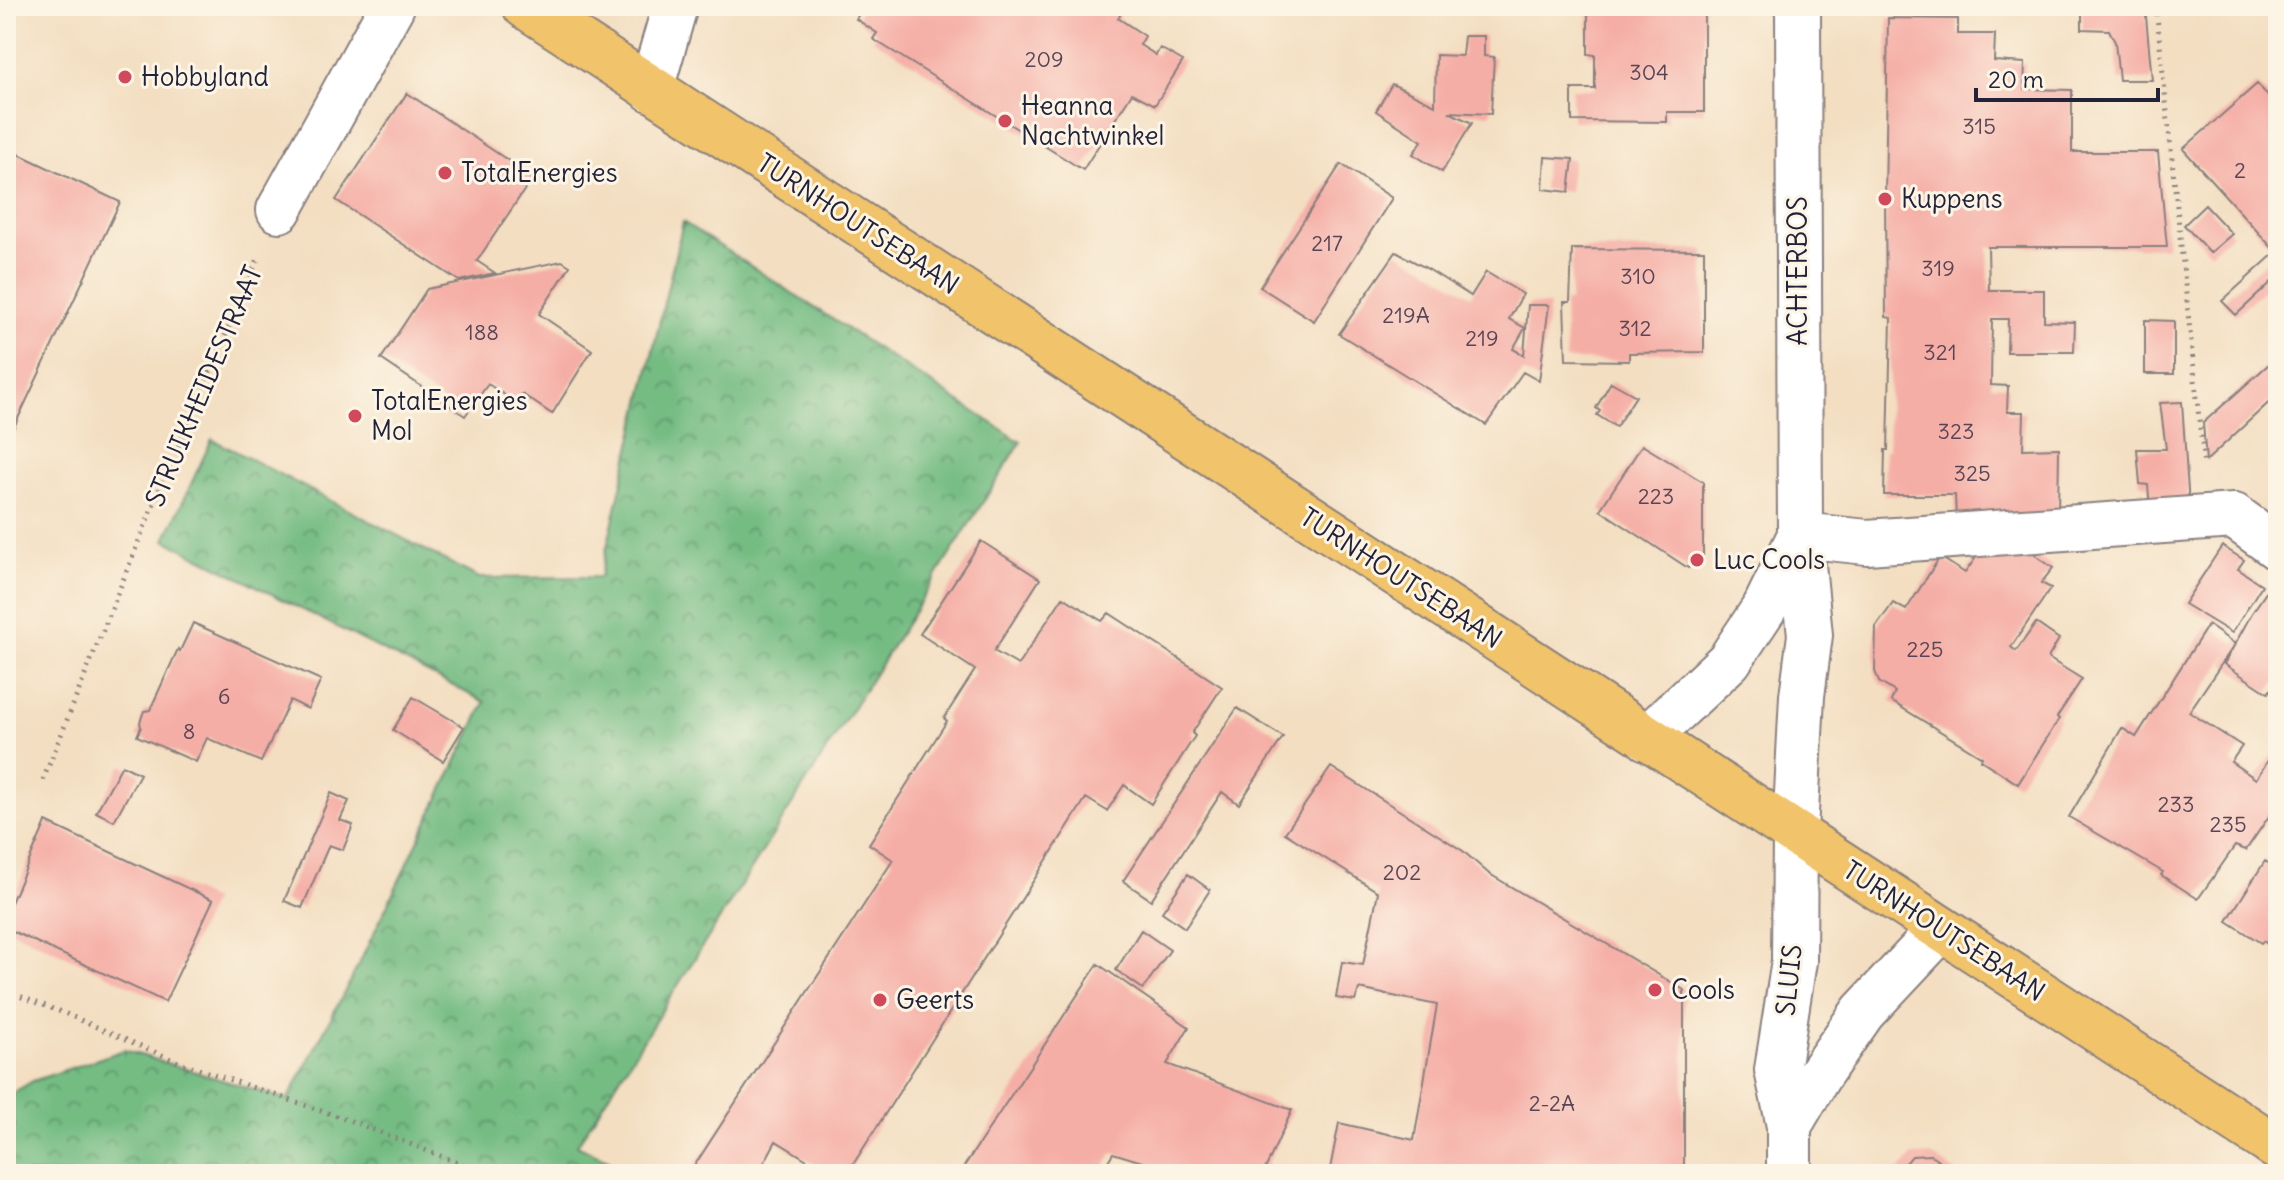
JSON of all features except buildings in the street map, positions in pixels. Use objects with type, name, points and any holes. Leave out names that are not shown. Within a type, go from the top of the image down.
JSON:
[{"type":"main road","name":"TURNHOUTSEBAAN","points":[[525,6],[2278,1148]]},
{"type":"street","points":[[279,210],[392,6]]},
{"type":"street","points":[[651,89],[675,6]]},
{"type":"street","name":"ACHTERBOS","points":[[1795,832],[1802,696],[1810,635],[1800,535],[1798,6]]},
{"type":"street","points":[[1800,535],[1867,542],[2234,516],[2278,548]]},
{"type":"street","name":"ACHTERBOS","points":[[1647,738],[1729,661],[1765,607],[1800,535]]},
{"type":"street","name":"SLUIS","points":[[1789,1174],[1789,1126],[1777,1070],[1794,961],[1795,832]]},
{"type":"street","points":[[1789,1126],[1819,1075],[1863,1012],[1941,929]]},
{"type":"path","points":[[2156,6],[2210,517]]},
{"type":"path","name":"STRUIKHEIDESTRAAT","points":[[43,780],[156,498],[279,210]]},
{"type":"path","points":[[6,991],[178,1062],[351,1121],[487,1174]]},
{"type":"green space","points":[[683,222],[1021,442],[577,1145],[636,1174],[6,1174],[6,1097],[33,1081],[124,1050],[288,1100],[357,968],[485,702],[165,540],[212,439],[479,578],[600,577]]},
{"type":"place","name":"Hobbyland","points":[[125,77]]},
{"type":"place","name":"Heanna Nachtwinkel","points":[[1005,121]]},
{"type":"place","name":"TotalEnergies","points":[[445,173]]},
{"type":"place","name":"Kuppens","points":[[1885,199]]},
{"type":"place","name":"TotalEnergies Mol","points":[[355,416]]},
{"type":"place","name":"Luc Cools","points":[[1697,560]]},
{"type":"place","name":"Cools","points":[[1655,990]]},
{"type":"place","name":"Geerts","points":[[880,1000]]}]
